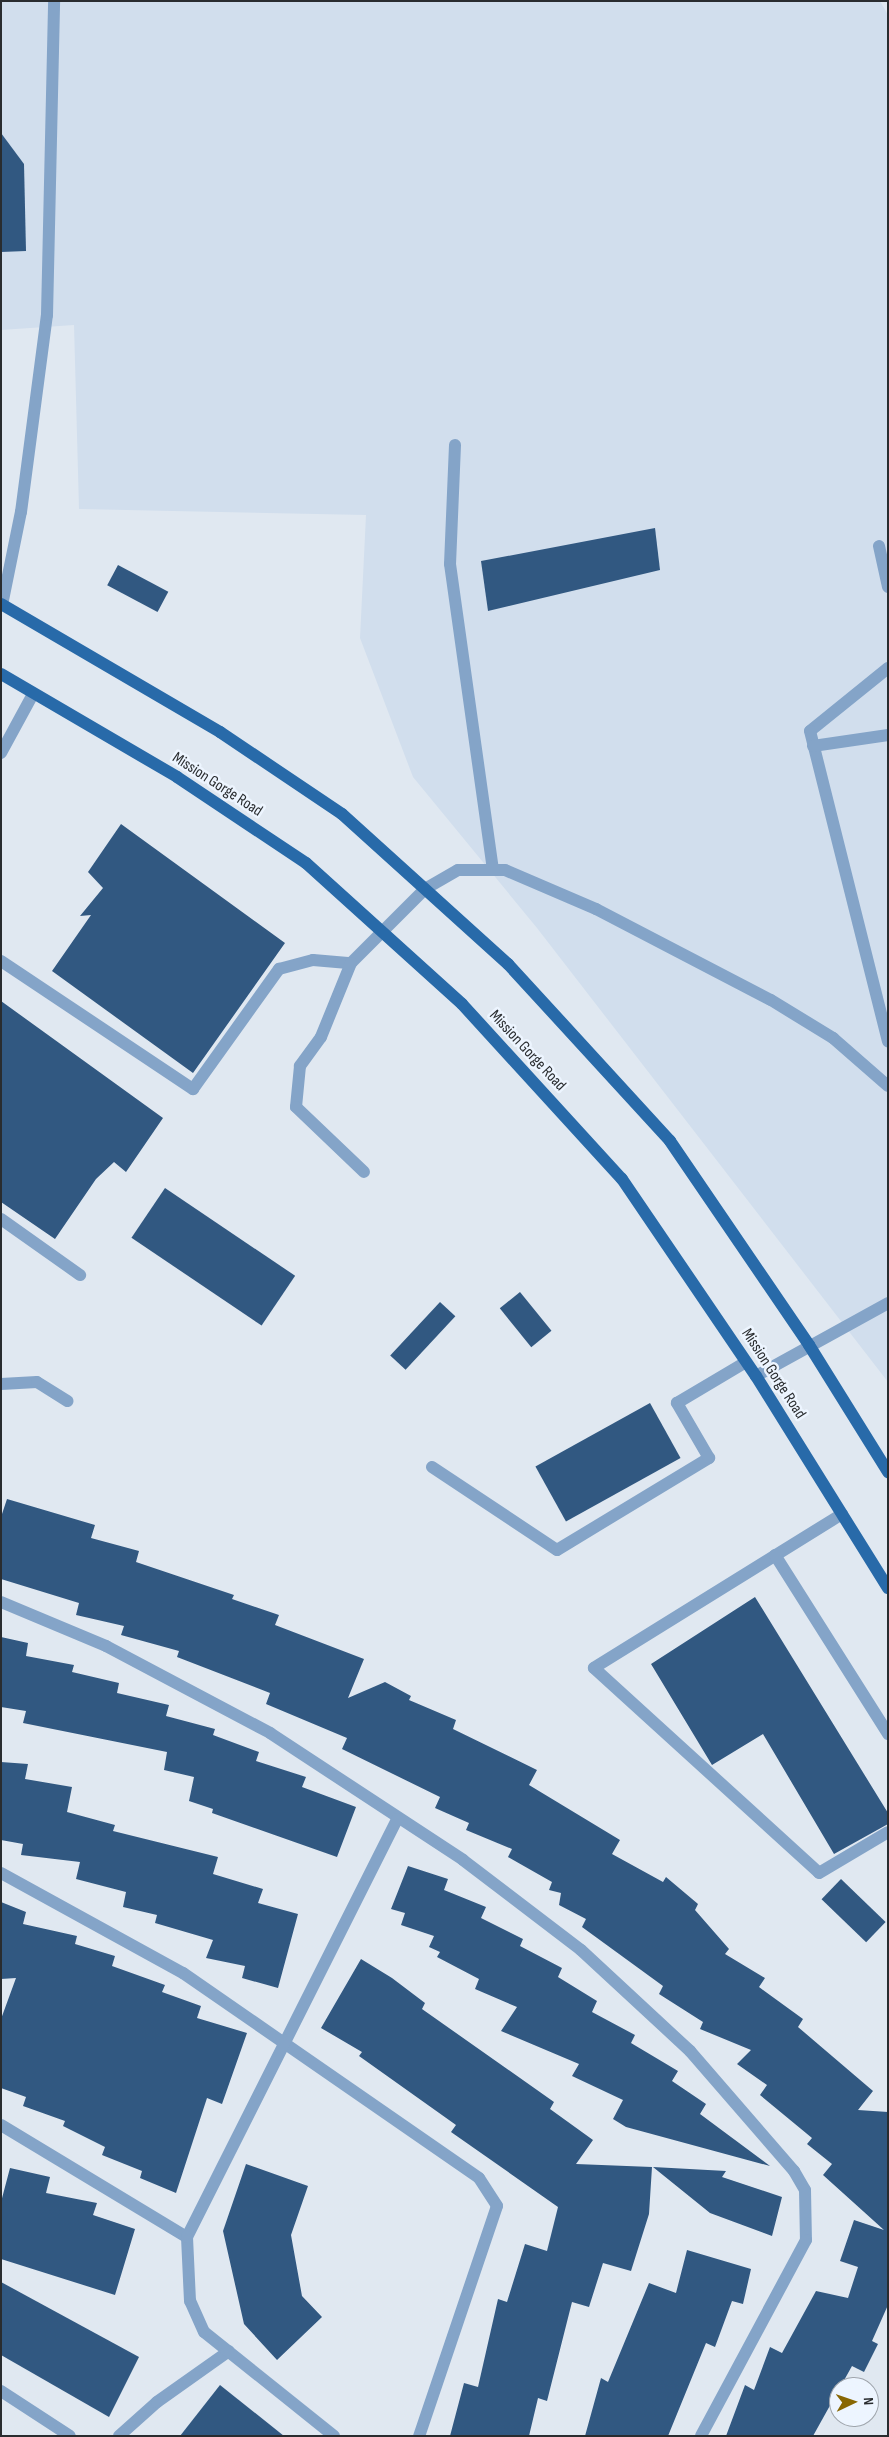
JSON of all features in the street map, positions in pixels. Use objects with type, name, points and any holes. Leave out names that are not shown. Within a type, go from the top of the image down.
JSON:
[{"type":"main road","points":[[2,605],[236,742],[342,814],[508,964],[670,1140],[809,1345],[888,1472]]},
{"type":"main road","name":"Mission Gorge Road","points":[[1,674],[177,777],[306,863],[462,1004],[622,1179],[756,1376],[888,1588]]},
{"type":"lane","points":[[2,605],[21,512],[47,315],[54,1]]},
{"type":"lane","points":[[455,445],[450,564],[493,869]]},
{"type":"lane","points":[[879,546],[888,587]]},
{"type":"lane","points":[[888,668],[810,731],[888,1041]]},
{"type":"lane","points":[[1,754],[33,694]]},
{"type":"lane","points":[[813,746],[888,735]]},
{"type":"lane","points":[[364,1172],[296,1107],[300,1066],[321,1037],[351,963],[424,889],[458,870],[493,869],[596,909],[771,1000],[833,1038],[888,1086]]},
{"type":"lane","points":[[1,961],[193,1089],[279,970],[313,960],[351,963]]},
{"type":"lane","points":[[1,1219],[80,1275]]},
{"type":"lane","points":[[756,1376],[888,1303]]},
{"type":"lane","points":[[432,1467],[557,1550],[709,1458],[677,1403],[746,1362]]},
{"type":"lane","points":[[1,1384],[37,1382],[67,1401]]},
{"type":"lane","points":[[842,1514],[594,1668],[819,1874],[888,1832]]},
{"type":"lane","points":[[775,1555],[888,1734]]},
{"type":"lane","points":[[1,1602],[106,1646],[270,1733],[397,1819],[463,1860],[581,1950],[690,2051],[794,2171],[805,2190],[806,2240],[701,2436]]},
{"type":"lane","points":[[334,2436],[204,2332],[190,2301],[187,2237],[397,1819]]},
{"type":"lane","points":[[1,1873],[183,1973],[286,2040],[480,2178],[497,2206],[419,2436]]},
{"type":"lane","points":[[1,2125],[187,2237]]},
{"type":"lane","points":[[119,2436],[158,2402],[229,2352]]},
{"type":"lane","points":[[1,2391],[70,2436]]},
{"type":"shaded area","points":[[1,1],[880,1],[888,15],[888,1382],[537,928],[413,777],[360,638],[366,515],[79,509],[74,325],[1,330]]},
{"type":"building","points":[[1,133],[24,164],[26,251],[1,252]]},
{"type":"building","points":[[655,528],[660,570],[488,611],[481,561]]},
{"type":"building","points":[[118,565],[168,592],[158,612],[107,585]]},
{"type":"building","points":[[121,824],[285,943],[193,1073],[52,971],[91,915],[80,916],[103,888],[88,872]]},
{"type":"building","points":[[1,1001],[163,1118],[126,1172],[114,1162],[96,1179],[55,1239],[1,1202]]},
{"type":"building","points":[[165,1188],[295,1276],[262,1326],[131,1238]]},
{"type":"building","points":[[520,1292],[551,1331],[531,1347],[500,1308]]},
{"type":"building","points":[[440,1302],[455,1316],[406,1370],[390,1355]]},
{"type":"building","points":[[650,1403],[681,1458],[566,1522],[535,1467]]},
{"type":"building","points":[[7,1499],[95,1525],[91,1538],[139,1551],[136,1562],[234,1595],[232,1599],[279,1615],[275,1625],[364,1659],[348,1698],[385,1682],[411,1696],[409,1700],[456,1720],[453,1729],[537,1770],[529,1785],[620,1840],[612,1854],[663,1882],[666,1877],[698,1904],[695,1910],[729,1949],[725,1954],[765,1978],[759,1987],[803,2019],[798,2027],[873,2091],[858,2110],[888,2112],[888,2305],[872,2341],[878,2344],[864,2372],[852,2366],[846,2377],[829,2377],[829,2407],[813,2436],[726,2436],[745,2385],[754,2390],[770,2347],[782,2353],[816,2291],[848,2298],[858,2267],[840,2261],[854,2220],[884,2230],[823,2175],[832,2164],[807,2144],[812,2138],[760,2095],[767,2085],[737,2064],[751,2050],[700,2029],[703,2022],[659,1994],[663,1986],[582,1927],[586,1919],[559,1905],[561,1893],[549,1890],[552,1882],[508,1857],[512,1849],[466,1830],[469,1823],[435,1808],[440,1797],[342,1749],[347,1738],[266,1704],[270,1693],[177,1657],[179,1651],[121,1635],[124,1626],[76,1615],[79,1603],[1,1579],[1,1517]]},
{"type":"building","points":[[755,1597],[888,1813],[888,1824],[834,1854],[763,1734],[712,1765],[651,1664]]},
{"type":"building","points":[[1,1637],[28,1643],[26,1656],[74,1665],[72,1672],[119,1683],[117,1693],[169,1705],[166,1716],[215,1729],[213,1735],[259,1752],[256,1761],[306,1777],[302,1787],[356,1807],[337,1857],[212,1813],[213,1809],[189,1801],[194,1777],[164,1770],[167,1752],[23,1723],[26,1711],[1,1707]]},
{"type":"building","points":[[1,1762],[28,1764],[25,1779],[72,1787],[67,1812],[115,1825],[113,1831],[218,1857],[213,1874],[263,1889],[258,1903],[298,1914],[278,1988],[242,1978],[245,1966],[206,1958],[213,1940],[155,1923],[157,1915],[123,1907],[126,1892],[76,1879],[80,1862],[21,1855],[23,1844],[1,1840]]},
{"type":"building","points":[[408,1866],[448,1879],[444,1890],[486,1907],[481,1918],[523,1939],[520,1946],[562,1968],[558,1977],[597,2001],[592,2012],[635,2035],[631,2043],[678,2071],[672,2081],[706,2104],[700,2114],[770,2166],[626,2127],[613,2119],[623,2100],[572,2076],[579,2064],[501,2031],[517,2007],[475,1989],[479,1979],[437,1957],[440,1952],[429,1947],[434,1936],[401,1925],[405,1913],[391,1909]]},
{"type":"building","points":[[841,1879],[886,1922],[866,1942],[822,1899]]},
{"type":"building","points":[[1,1902],[26,1912],[23,1924],[77,1936],[75,1944],[115,1956],[112,1966],[165,1985],[162,1992],[201,2006],[197,2018],[247,2033],[222,2104],[207,2098],[176,2193],[140,2178],[142,2171],[102,2155],[105,2147],[63,2126],[65,2121],[23,2106],[26,2097],[1,2088],[1,2019],[16,1978],[1,1979]]},
{"type":"building","points":[[361,1959],[392,1978],[425,2003],[422,2009],[554,2102],[550,2109],[593,2140],[576,2164],[652,2167],[649,2214],[631,2271],[603,2263],[589,2307],[572,2302],[547,2401],[538,2398],[529,2436],[450,2436],[464,2383],[478,2387],[498,2299],[507,2302],[525,2244],[547,2251],[558,2207],[451,2132],[456,2125],[359,2056],[362,2052],[321,2028]]},
{"type":"building","points":[[246,2164],[308,2186],[291,2235],[302,2296],[322,2317],[277,2360],[244,2324],[223,2231]]},
{"type":"building","points":[[653,2167],[726,2171],[722,2177],[782,2197],[772,2236],[710,2213]]},
{"type":"building","points":[[10,2168],[50,2177],[46,2193],[97,2203],[93,2215],[135,2229],[115,2295],[1,2259],[1,2202]]},
{"type":"building","points":[[687,2250],[751,2269],[743,2304],[732,2301],[715,2347],[706,2343],[668,2436],[585,2436],[601,2378],[608,2382],[649,2283],[676,2293]]},
{"type":"building","points":[[1,2282],[139,2357],[109,2417],[1,2355]]},
{"type":"building","points":[[220,2385],[284,2436],[180,2436]]}]
